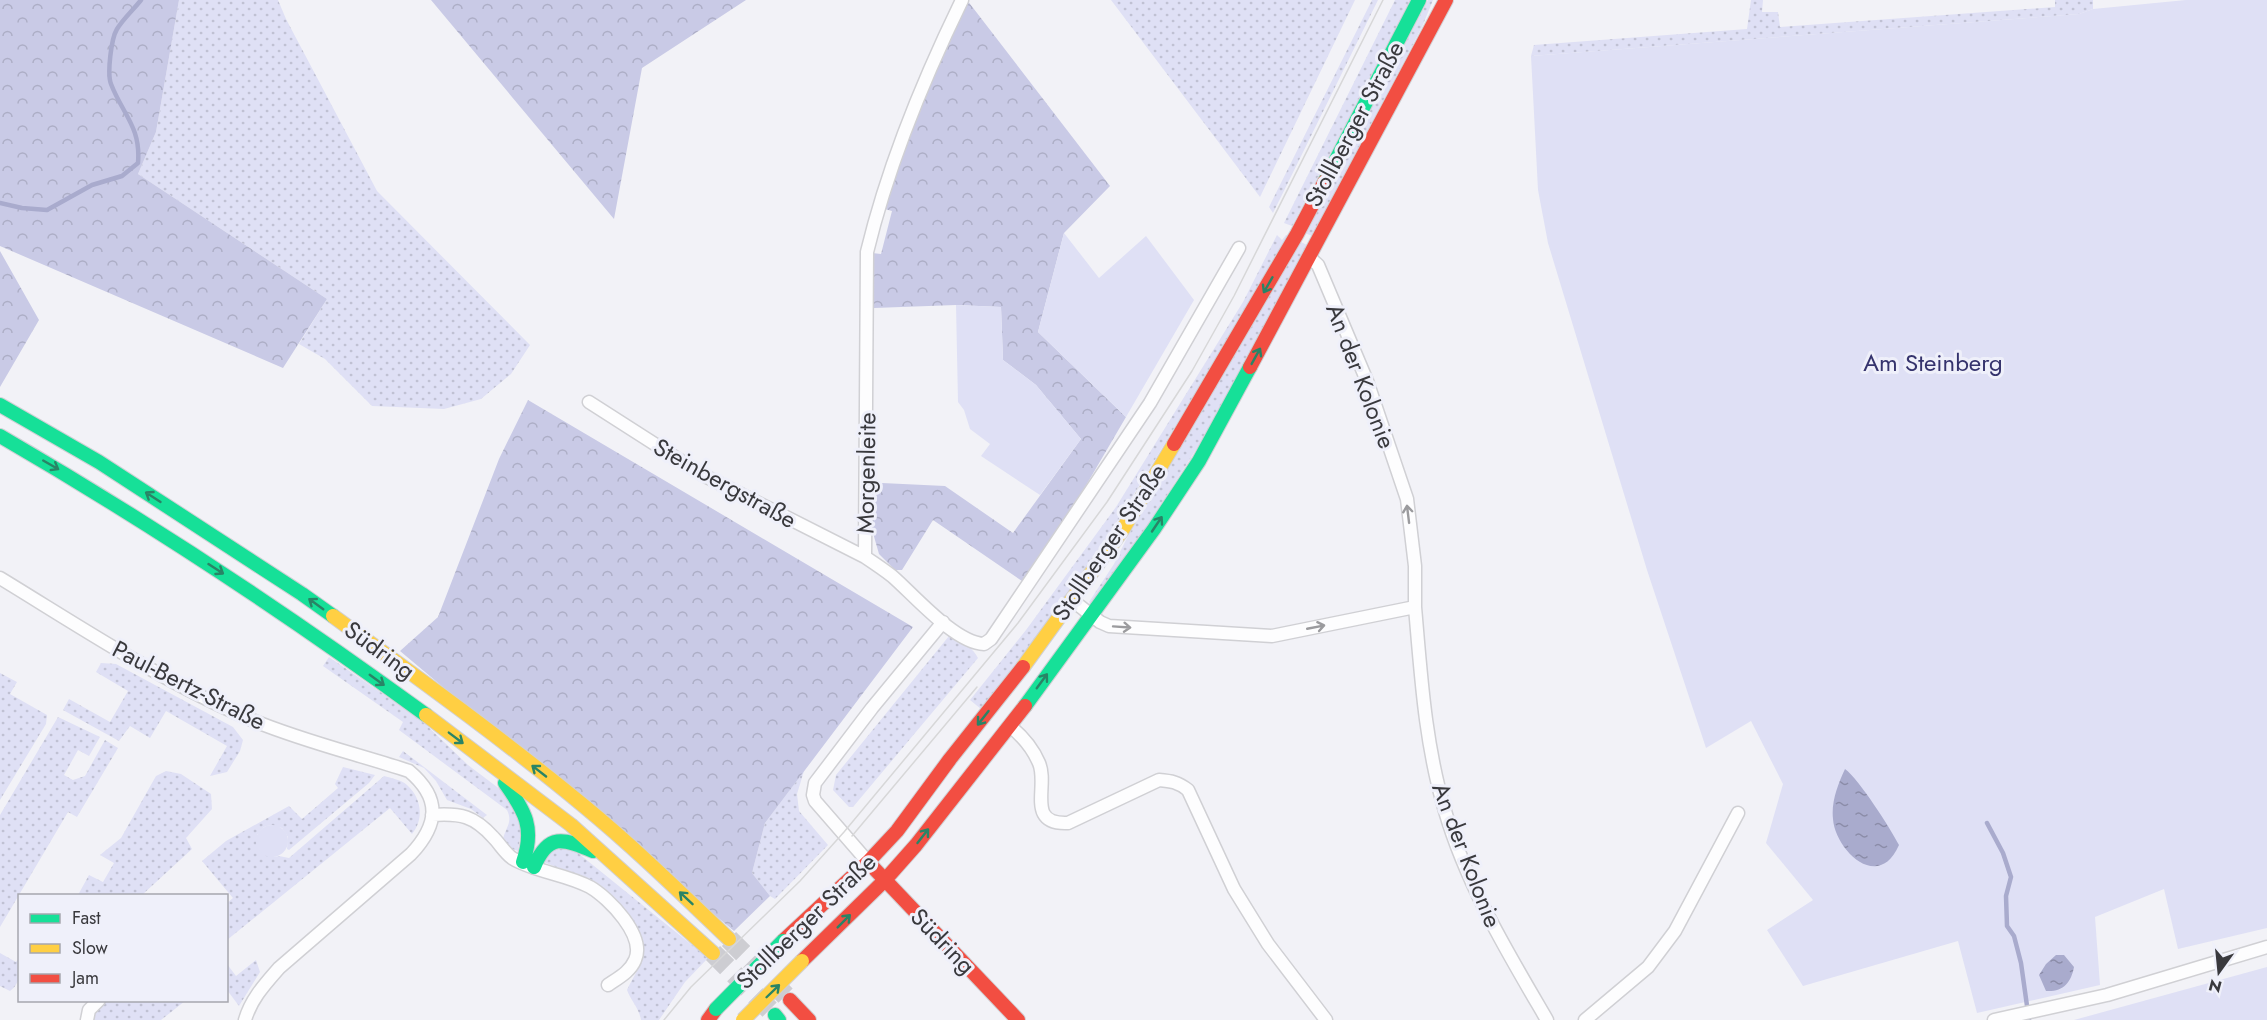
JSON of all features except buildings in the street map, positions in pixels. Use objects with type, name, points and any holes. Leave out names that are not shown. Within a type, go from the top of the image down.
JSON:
[{"type":"main road","name":"Stollberger Straße","points":[[712,1015],[783,941],[868,862],[897,831],[950,759],[1031,657],[1123,529],[1297,234],[1419,0]]},
{"type":"main road","name":"Stollberger Straße","points":[[743,1020],[885,880],[916,846],[1010,726],[1154,529],[1199,461],[1446,0]]},
{"type":"main road","name":"Südring","points":[[0,405],[99,462],[293,588],[432,688],[584,806],[648,862],[729,939]]},
{"type":"main road","name":"Südring","points":[[0,436],[73,478],[286,614],[571,825],[713,953]]},
{"type":"main road","points":[[488,762],[510,790],[528,823],[528,864]]},
{"type":"main road","points":[[528,864],[544,846],[553,841],[579,845],[614,863]]},
{"type":"main road","name":"Südring","points":[[868,862],[1018,1020]]},
{"type":"main road","points":[[790,1000],[809,1020]]},
{"type":"street","name":"Morgenleite","points":[[943,622],[890,575],[865,557],[867,252],[878,207],[927,76],[962,0]]},
{"type":"street","name":"Stollberger Straße","points":[[943,622],[967,640],[977,644],[984,644],[991,639],[1150,403],[1239,248]]},
{"type":"street","name":"An der Kolonie","points":[[1309,257],[1318,265],[1367,381],[1407,499],[1415,566],[1415,607],[1425,718],[1445,812],[1491,923],[1547,1020]]},
{"type":"street","name":"Steinbergstraße","points":[[589,402],[703,475],[865,557]]},
{"type":"street","name":"Paul-Bertz-Straße","points":[[0,578],[98,638],[202,696],[275,729],[409,771],[422,783],[431,797],[432,815]]},
{"type":"street","points":[[1072,600],[1090,615],[1109,626],[1272,636],[1415,607]]},
{"type":"street","points":[[868,862],[815,801],[813,795],[815,783],[872,708],[943,622]]},
{"type":"street","points":[[1010,726],[1019,733],[1039,763],[1042,777],[1040,800],[1042,812],[1058,824],[1068,824],[1159,780],[1171,781],[1188,790],[1240,898],[1268,944],[1326,1020]]},
{"type":"street","points":[[245,1020],[248,1009],[260,989],[279,968],[416,848],[425,836],[432,815],[452,813],[466,816],[480,823],[513,858],[588,886],[602,895],[626,921],[634,934],[637,947],[636,959],[623,975],[608,985]]},
{"type":"street","points":[[1585,1020],[1648,967],[1675,931],[1738,813]]},
{"type":"street","points":[[1994,1020],[2107,995],[2267,947]]},
{"type":"street","points":[[87,1020],[89,1010],[97,1002]]},
{"type":"green space","points":[[0,0],[179,0],[156,132],[138,174],[327,299],[283,368],[0,246]]},
{"type":"green space","points":[[179,0],[278,0],[377,191],[530,345],[511,374],[481,399],[444,409],[372,406],[325,359],[299,344],[327,299],[138,174],[156,132]]},
{"type":"green space","points":[[431,0],[746,0],[642,68],[614,219]]},
{"type":"green space","points":[[964,0],[967,0],[1110,186],[1064,233],[1038,332],[1126,417],[1081,494],[1022,581],[933,520],[902,570],[895,570],[879,554],[871,526],[871,496],[882,483],[945,486],[1013,533],[1081,439],[1036,385],[1003,360],[1001,307],[956,305],[874,308],[872,253],[881,254],[892,211],[881,208]]},
{"type":"green space","points":[[1111,0],[1355,0],[1260,197]]},
{"type":"green space","points":[[1372,0],[1378,0],[1273,213],[1269,207]]},
{"type":"green space","points":[[1395,0],[1411,0],[1292,226],[1284,223]]},
{"type":"green space","points":[[1428,0],[1433,0],[1422,27],[1312,236],[1305,233]]},
{"type":"green space","points":[[1751,0],[1763,0],[1762,12],[1778,12],[1780,27],[2055,7],[2055,0],[2093,0],[2093,9],[2079,14],[1531,56],[1534,45],[1747,29]]},
{"type":"green space","name":"Am Steinberg","points":[[2186,0],[2267,0],[2267,928],[2178,949],[2164,889],[2095,917],[2100,985],[1977,1013],[1958,941],[1803,986],[1767,930],[1813,900],[1766,843],[1783,784],[1751,721],[1706,748],[1647,570],[1548,243],[1538,190],[1531,56],[2079,14],[2093,9]]},
{"type":"green space","points":[[1064,233],[1099,278],[1146,236],[1194,300],[1126,417],[1038,332]]},
{"type":"green space","points":[[1277,235],[1282,240],[1288,235],[1260,287],[1106,540],[1067,596],[981,709],[970,700],[1026,630],[1116,507],[1243,302]]},
{"type":"green space","points":[[1301,242],[1307,245],[1208,431],[1147,526],[1091,604],[1089,602],[1114,564],[1128,536]]},
{"type":"green space","points":[[0,251],[39,320],[0,387]]},
{"type":"green space","points":[[956,305],[1001,307],[1003,360],[1036,385],[1081,439],[1040,495],[981,456],[990,444],[970,429],[964,410],[958,402]]},
{"type":"green space","points":[[528,400],[913,627],[765,823],[752,873],[770,896],[734,931],[400,651],[438,617],[499,459]]},
{"type":"green space","points":[[949,636],[966,644],[978,658],[853,807],[849,807],[833,790],[836,775]]},
{"type":"green space","points":[[329,657],[421,720],[468,765],[505,793],[523,817],[518,851],[509,848],[503,839],[509,821],[507,810],[399,730],[403,722],[323,666]]},
{"type":"green space","points":[[101,663],[116,664],[233,727],[243,740],[240,751],[227,772],[210,776],[227,746],[166,711],[150,738],[130,726],[119,741],[63,710],[69,699],[110,722],[128,691],[96,672]]},
{"type":"green space","points":[[0,673],[17,682],[10,694],[47,715],[46,724],[0,800]]},
{"type":"green space","points":[[58,717],[100,737],[89,756],[78,750],[64,775],[73,780],[85,776],[105,740],[118,748],[77,817],[68,812],[0,927],[0,815]]},
{"type":"green space","points":[[403,751],[487,815],[483,818],[471,809],[447,800],[436,781],[424,768],[399,757]]},
{"type":"green space","points":[[343,767],[375,775],[369,783],[289,850],[287,849],[288,837],[282,828],[270,825],[264,827],[257,835],[274,857],[289,858],[384,776],[405,783],[416,796],[420,816],[416,828],[412,834],[390,808],[228,939],[228,902],[233,898],[202,861],[226,841],[289,806],[302,819],[338,788],[335,784]]},
{"type":"green space","points":[[166,771],[181,774],[211,794],[212,809],[186,838],[192,849],[143,894],[79,894],[89,875],[103,882],[114,863],[100,855],[121,838],[156,776]]},
{"type":"green space","points":[[804,771],[797,794],[799,811],[828,845],[775,899],[752,873],[765,823]]},
{"type":"green space","points":[[272,825],[283,830],[288,841],[283,852],[272,857],[261,852],[256,841],[261,830]]},
{"type":"green space","points":[[543,847],[573,849],[708,958],[685,982],[659,1020],[641,1020],[627,990],[640,966],[644,949],[643,941],[633,920],[617,900],[599,884],[544,862]]},
{"type":"green space","points":[[0,953],[16,962],[18,959],[18,980],[10,991],[0,986]]},
{"type":"green space","points":[[256,960],[260,972],[239,1006],[228,991],[228,965],[236,976]]},
{"type":"green space","points":[[2267,967],[2267,1020],[2074,1020]]},
{"type":"green space","points":[[103,1002],[184,1002],[161,1020],[94,1020],[95,1013]]},
{"type":"water","points":[[1845,769],[1866,793],[1899,845],[1890,859],[1880,865],[1869,866],[1859,861],[1849,853],[1836,831],[1833,806]]},
{"type":"water","points":[[2056,955],[2064,955],[2074,967],[2073,973],[2062,988],[2046,991],[2039,975]]},
{"type":"waterway","points":[[0,203],[47,210],[92,185],[122,176],[138,163],[134,130],[111,84],[109,73],[111,48],[117,29],[141,0]]},
{"type":"waterway","points":[[1987,823],[2003,853],[2011,877],[2006,896],[2007,926],[2014,936],[2021,963],[2029,1020]]},
{"type":"tunnel","points":[[729,939],[788,998]]},
{"type":"tunnel","points":[[713,953],[775,1015]]},
{"type":"tram line","points":[[664,1020],[691,987],[800,881],[844,832],[1018,623],[1107,502],[1192,371],[1234,296],[1383,0]]},
{"type":"tram line","points":[[852,836],[977,687]]},
{"type":"traffic: fast","points":[[1325,181],[1419,0]]},
{"type":"traffic: fast","points":[[1025,706],[1154,529],[1199,461],[1250,367]]},
{"type":"traffic: fast","points":[[0,405],[99,462],[333,616]]},
{"type":"traffic: fast","points":[[0,436],[109,501],[217,570],[426,715]]},
{"type":"traffic: fast","points":[[505,783],[518,802],[526,820],[528,839],[523,862]]},
{"type":"traffic: fast","points":[[534,867],[545,848],[558,841],[573,843],[593,851]]},
{"type":"traffic: fast","points":[[716,1009],[783,941]]},
{"type":"traffic: fast","points":[[775,1015],[779,1020]]},
{"type":"traffic: slow","points":[[1023,667],[1123,529],[1174,444]]},
{"type":"traffic: slow","points":[[333,616],[491,733],[584,806],[729,939]]},
{"type":"traffic: slow","points":[[426,715],[571,825],[713,953]]},
{"type":"traffic: slow","points":[[743,1020],[802,961]]},
{"type":"traffic: jam","points":[[1250,367],[1446,0]]},
{"type":"traffic: jam","points":[[1174,444],[1297,234],[1325,181]]},
{"type":"traffic: jam","points":[[783,941],[868,862],[897,831],[950,759],[1023,667]]},
{"type":"traffic: jam","points":[[802,961],[885,880],[916,845],[1025,706]]},
{"type":"traffic: jam","points":[[868,862],[1018,1020]]},
{"type":"traffic: jam","points":[[790,1000],[809,1020]]},
{"type":"traffic: jam","points":[[708,1020],[716,1009]]}]
